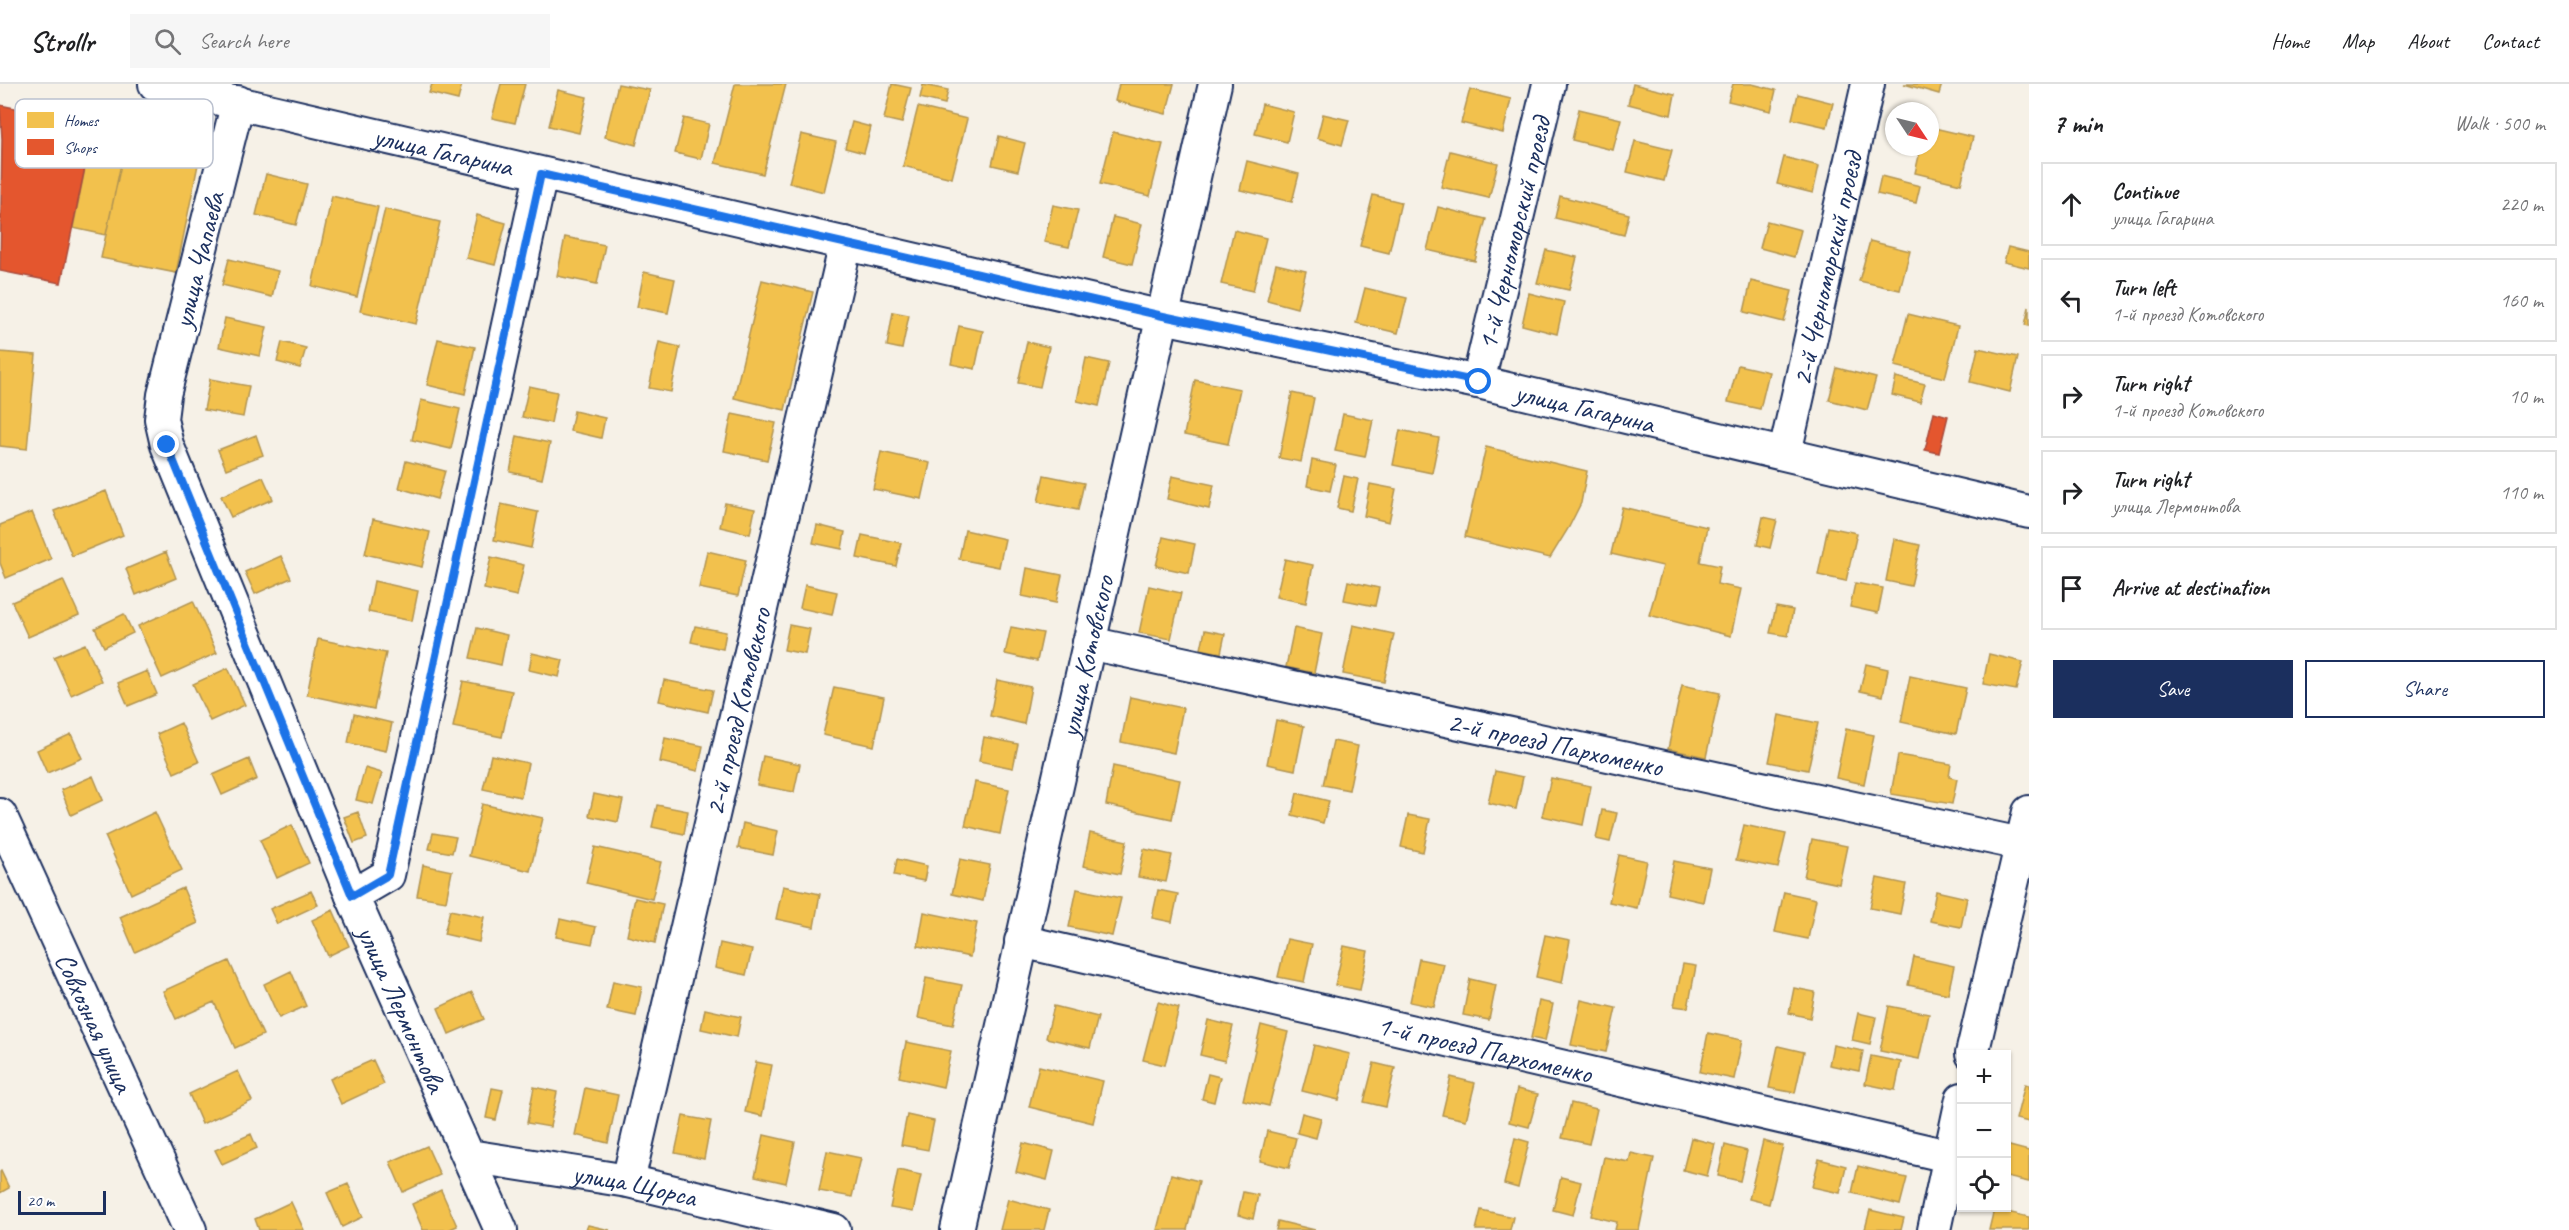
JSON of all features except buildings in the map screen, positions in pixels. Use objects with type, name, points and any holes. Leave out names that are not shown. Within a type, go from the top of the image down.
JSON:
[{"type":"street","name":"улица Гагарина","points":[[155,84],[201,88],[238,102],[541,174],[1163,316],[1479,382],[2029,512]]},
{"type":"street","name":"улица Котовского","points":[[957,1230],[1215,84]]},
{"type":"street","name":"1-й Черноморский проезд","points":[[1479,382],[1549,84]]},
{"type":"street","name":"2-й Черноморский проезд","points":[[1785,453],[1868,84]]},
{"type":"street","name":"улица Чапаева","points":[[161,419],[164,395],[238,102]]},
{"type":"street","points":[[352,896],[388,875],[541,174]]},
{"type":"street","name":"2-й проезд Котовского","points":[[628,1180],[846,243]]},
{"type":"street","name":"улица Лермонтова","points":[[161,419],[167,445],[352,896],[501,1230]]},
{"type":"street","name":"2-й проезд Пархоменко","points":[[1089,644],[2021,844]]},
{"type":"street","points":[[1973,1050],[2029,812]]},
{"type":"street","name":"Совхозная улица","points":[[0,815],[190,1230]]},
{"type":"street","name":"1-й проезд Пархоменко","points":[[1021,941],[1948,1156]]},
{"type":"street","points":[[1934,1230],[1961,1104]]},
{"type":"street","name":"улица Щорса","points":[[469,1156],[628,1180],[834,1230]]},
{"type":"route","points":[[167,445],[352,896],[388,875],[541,174],[1163,316],[1479,382]]}]
